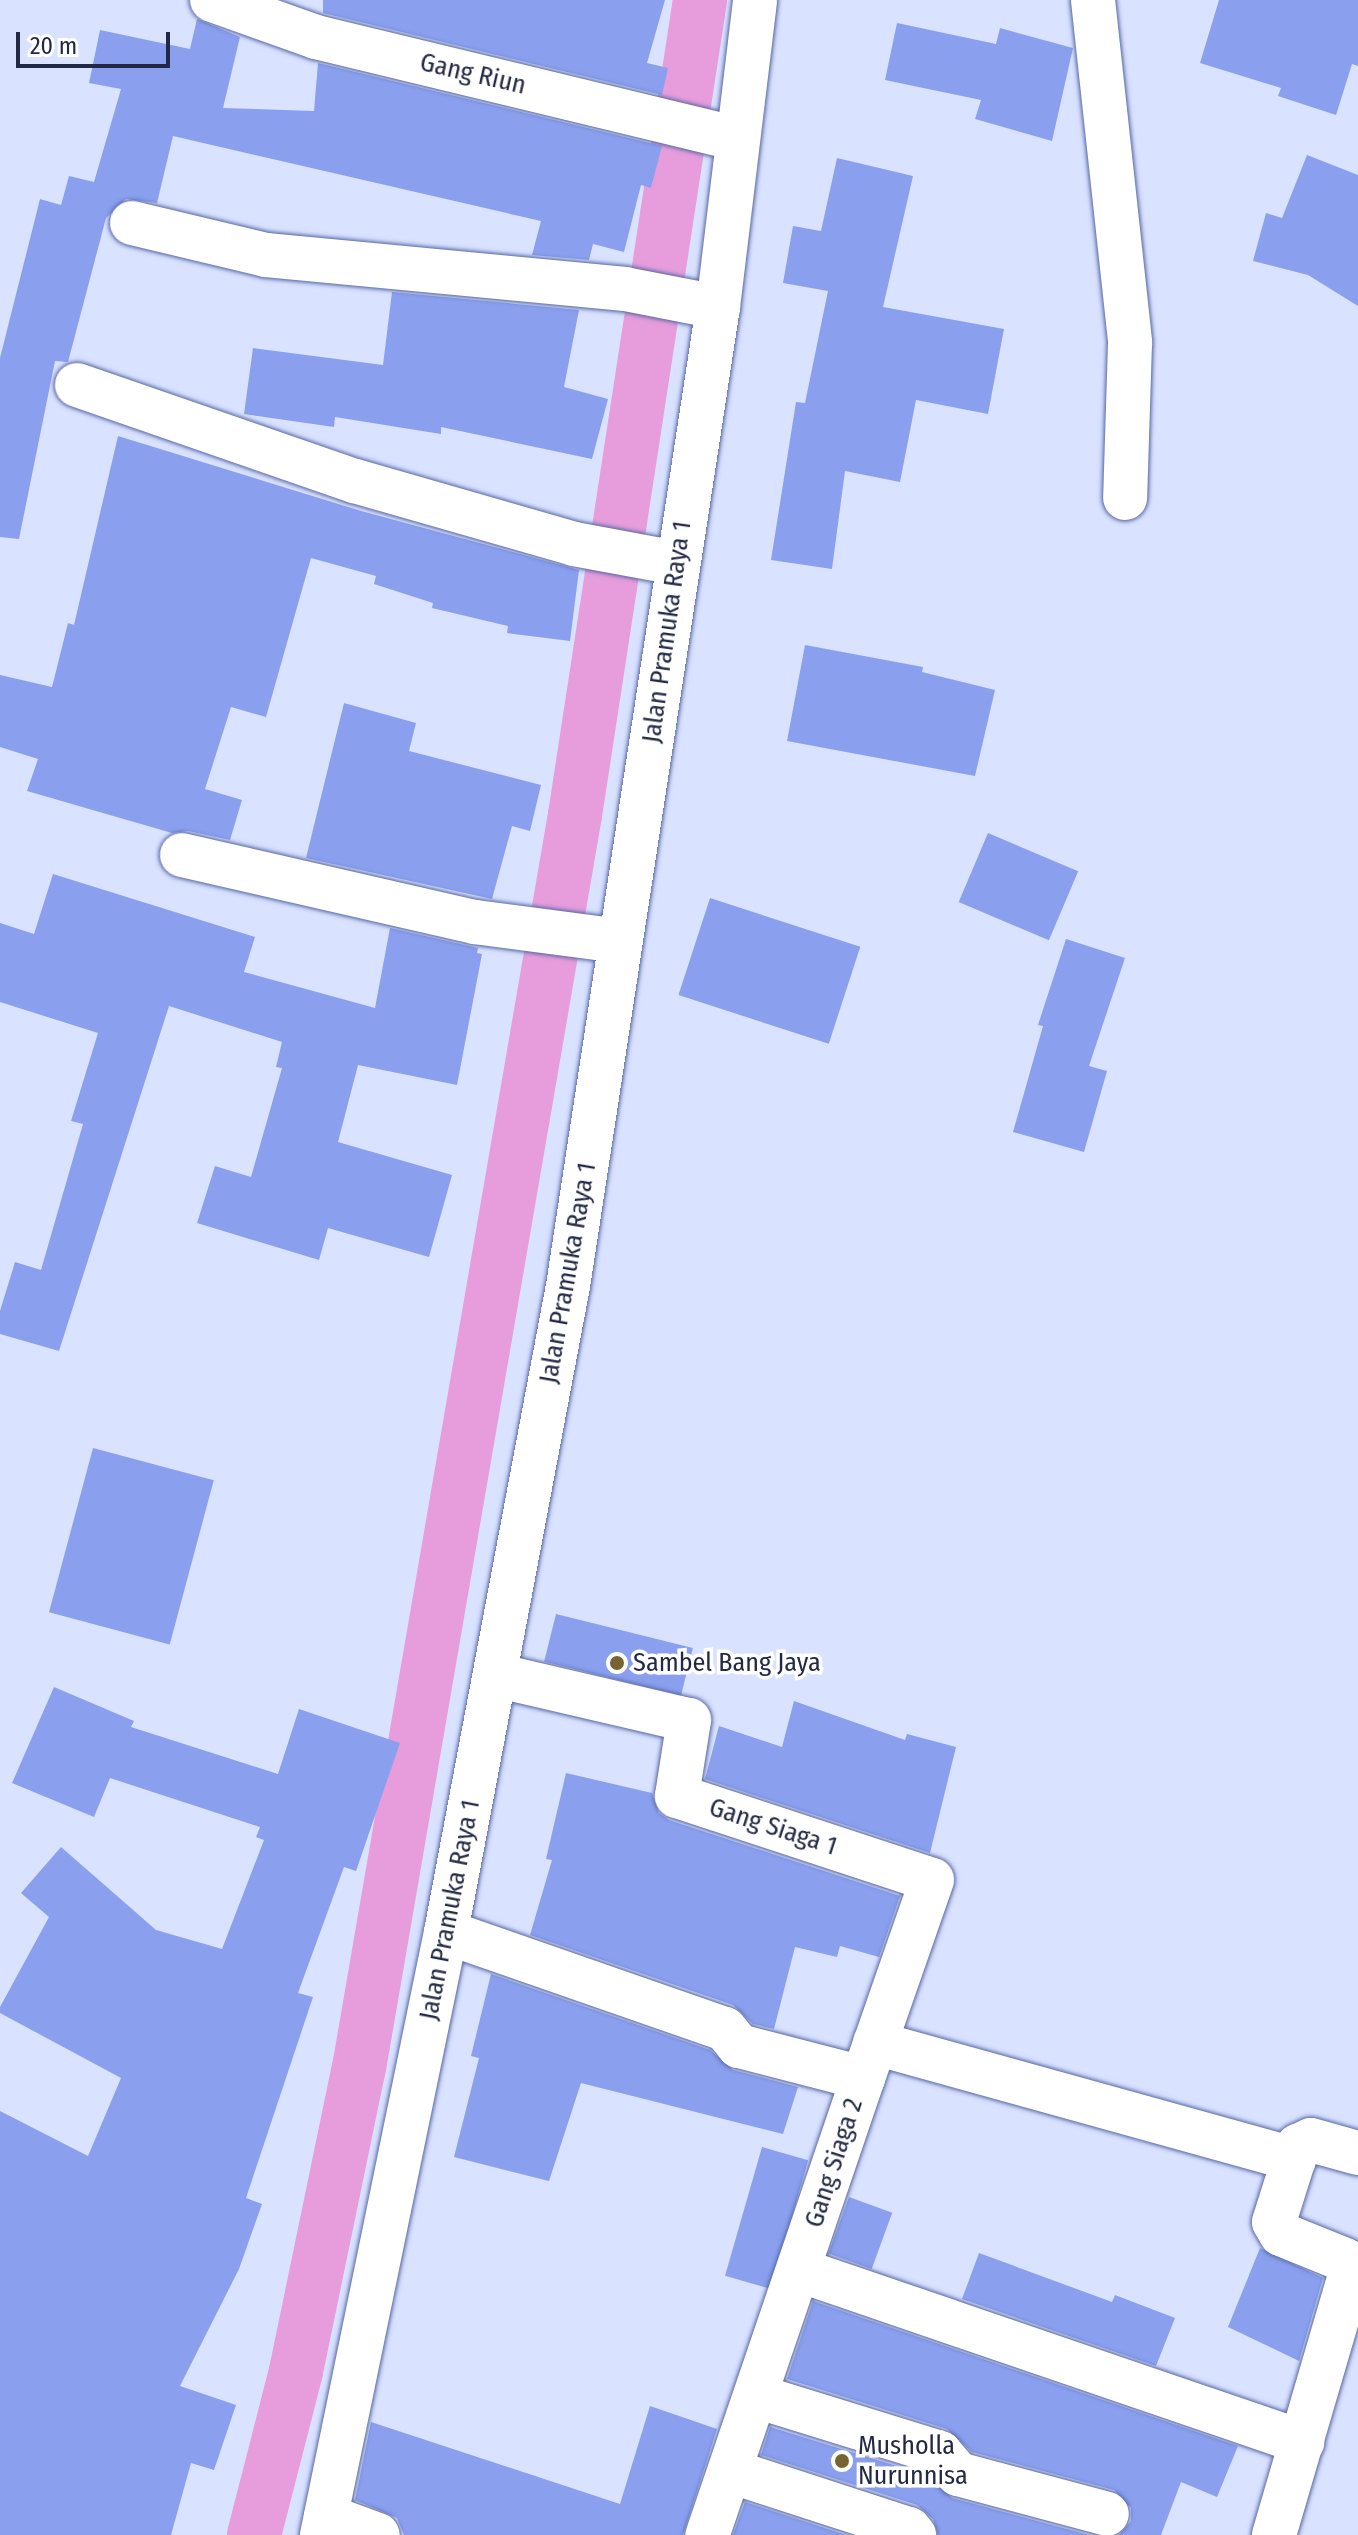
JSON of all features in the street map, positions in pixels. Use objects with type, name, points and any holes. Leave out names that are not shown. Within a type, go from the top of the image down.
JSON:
[{"type":"street","name":"Gang Riun","points":[[212,0],[316,37],[702,130]]},
{"type":"street","name":"Jalan Pramuka Raya 1","points":[[324,2525],[446,1932],[568,1286],[677,563],[700,304],[702,130],[755,0]]},
{"type":"street","points":[[1093,0],[1130,343],[1125,498]]},
{"type":"street","points":[[132,223],[266,255],[625,289],[700,304]]},
{"type":"street","points":[[77,385],[355,481],[574,544],[677,563]]},
{"type":"street","points":[[182,855],[475,922],[620,941]]},
{"type":"street","name":"Gang Siaga 1","points":[[495,1675],[689,1720],[677,1796],[932,1880],[869,2061]]},
{"type":"street","name":"Gang Siaga 2","points":[[446,1932],[725,2029],[739,2046],[869,2061],[707,2535]]},
{"type":"street","points":[[869,2061],[1294,2159]]},
{"type":"street","points":[[1274,2535],[1351,2272],[1345,2260],[1276,2230],[1274,2222],[1298,2146],[1311,2140],[1358,2153]]},
{"type":"street","points":[[799,2270],[1302,2442]]},
{"type":"street","points":[[756,2396],[940,2453],[958,2474],[1107,2514]]},
{"type":"street","points":[[730,2471],[909,2529],[914,2535]]},
{"type":"street","points":[[324,2525],[378,2535]]},
{"type":"building","points":[[323,0],[665,0],[647,63],[668,68],[662,95],[323,13]]},
{"type":"building","points":[[1219,0],[1358,0],[1358,66],[1352,64],[1336,115],[1278,96],[1281,88],[1200,63]]},
{"type":"building","points":[[197,19],[240,37],[223,108],[314,111],[318,63],[662,146],[651,188],[641,185],[624,252],[593,244],[589,260],[532,255],[541,221],[173,136],[157,203],[126,199],[106,218],[68,362],[55,361],[19,539],[0,537],[0,358],[40,199],[61,205],[69,176],[94,182],[121,89],[89,83],[100,30],[190,49]]},
{"type":"building","points":[[897,23],[996,44],[1000,28],[1073,48],[1052,141],[975,119],[981,100],[885,80]]},
{"type":"building","points":[[1307,155],[1358,175],[1358,306],[1308,275],[1253,261],[1266,213],[1282,218]]},
{"type":"building","points":[[837,158],[913,176],[883,307],[1004,329],[988,414],[916,400],[900,482],[845,471],[832,569],[771,560],[796,402],[805,403],[828,291],[783,283],[793,226],[821,231]]},
{"type":"building","points":[[392,292],[579,310],[564,387],[608,399],[592,459],[441,427],[441,434],[335,417],[334,427],[244,414],[253,348],[383,365]]},
{"type":"building","points":[[118,436],[361,511],[579,570],[570,641],[507,633],[508,626],[432,608],[433,603],[374,584],[376,576],[311,558],[266,717],[231,707],[205,789],[242,800],[230,840],[188,831],[172,833],[27,791],[38,759],[0,747],[0,675],[52,687],[68,623],[74,625]]},
{"type":"building","points":[[805,645],[923,667],[922,672],[995,690],[975,776],[787,741]]},
{"type":"building","points":[[344,703],[416,723],[409,751],[541,785],[530,831],[512,826],[492,899],[306,858]]},
{"type":"building","points":[[988,833],[1078,871],[1049,940],[959,902]]},
{"type":"building","points":[[53,874],[255,937],[244,972],[375,1008],[390,928],[478,948],[477,953],[482,954],[457,1085],[358,1065],[338,1142],[452,1175],[429,1257],[328,1228],[319,1260],[197,1223],[215,1166],[251,1177],[282,1068],[276,1067],[282,1042],[169,1006],[59,1351],[0,1334],[0,1311],[15,1262],[41,1270],[83,1124],[71,1121],[98,1033],[0,1002],[0,923],[34,934]]},
{"type":"building","points":[[710,898],[860,947],[829,1044],[678,995]]},
{"type":"building","points":[[1066,939],[1125,958],[1089,1066],[1107,1071],[1084,1152],[1013,1132],[1043,1026],[1038,1025]]},
{"type":"building","points":[[93,1448],[214,1480],[170,1645],[49,1612]]},
{"type":"building","name":"Sambel Bang Jaya","points":[[556,1614],[693,1648],[681,1696],[544,1662]]},
{"type":"building","points":[[54,1687],[134,1721],[131,1727],[278,1774],[299,1709],[400,1743],[356,1871],[344,1867],[298,1993],[313,1997],[246,2198],[262,2204],[239,2269],[180,2386],[236,2405],[214,2470],[191,2463],[171,2535],[0,2535],[0,2111],[88,2156],[121,2078],[0,2013],[0,2007],[49,1917],[21,1893],[61,1847],[156,1930],[222,1949],[264,1840],[256,1837],[260,1827],[110,1778],[94,1817],[12,1783]]},
{"type":"building","points":[[794,1701],[905,1740],[907,1734],[956,1747],[930,1853],[705,1779],[719,1726],[782,1747]]},
{"type":"building","points":[[566,1773],[652,1793],[659,1813],[669,1820],[900,1896],[879,1957],[840,1946],[837,1957],[795,1947],[774,2029],[753,2024],[733,2005],[530,1935],[552,1860],[546,1859]]},
{"type":"building","points":[[491,1974],[710,2050],[733,2070],[798,2087],[783,2134],[581,2083],[549,2181],[454,2157],[479,2058],[471,2056]]},
{"type":"building","points":[[762,2147],[808,2160],[771,2289],[725,2276]]},
{"type":"building","points":[[849,2197],[892,2213],[872,2269],[828,2253]]},
{"type":"building","points":[[1260,2248],[1323,2278],[1299,2361],[1228,2327]]},
{"type":"building","points":[[979,2253],[1112,2302],[1115,2295],[1175,2318],[1156,2366],[962,2299]]},
{"type":"building","points":[[813,2301],[1238,2446],[1217,2497],[1181,2482],[1161,2535],[1119,2535],[1131,2521],[1131,2508],[1114,2490],[972,2452],[947,2429],[787,2379]]},
{"type":"building","points":[[650,2406],[717,2429],[683,2535],[404,2535],[397,2518],[355,2500],[371,2422],[620,2504]]},
{"type":"building","points":[[770,2427],[926,2475],[952,2498],[1089,2535],[938,2535],[933,2519],[917,2505],[761,2455]]},
{"type":"building","points":[[745,2502],[846,2535],[733,2535]]},
{"type":"waterway","points":[[254,2535],[296,2371],[359,2068],[575,815],[700,0]]},
{"type":"place","name":"Sambel Bang Jaya","points":[[617,1663]]},
{"type":"place","name":"Musholla Nurunnisa","points":[[842,2461]]}]
